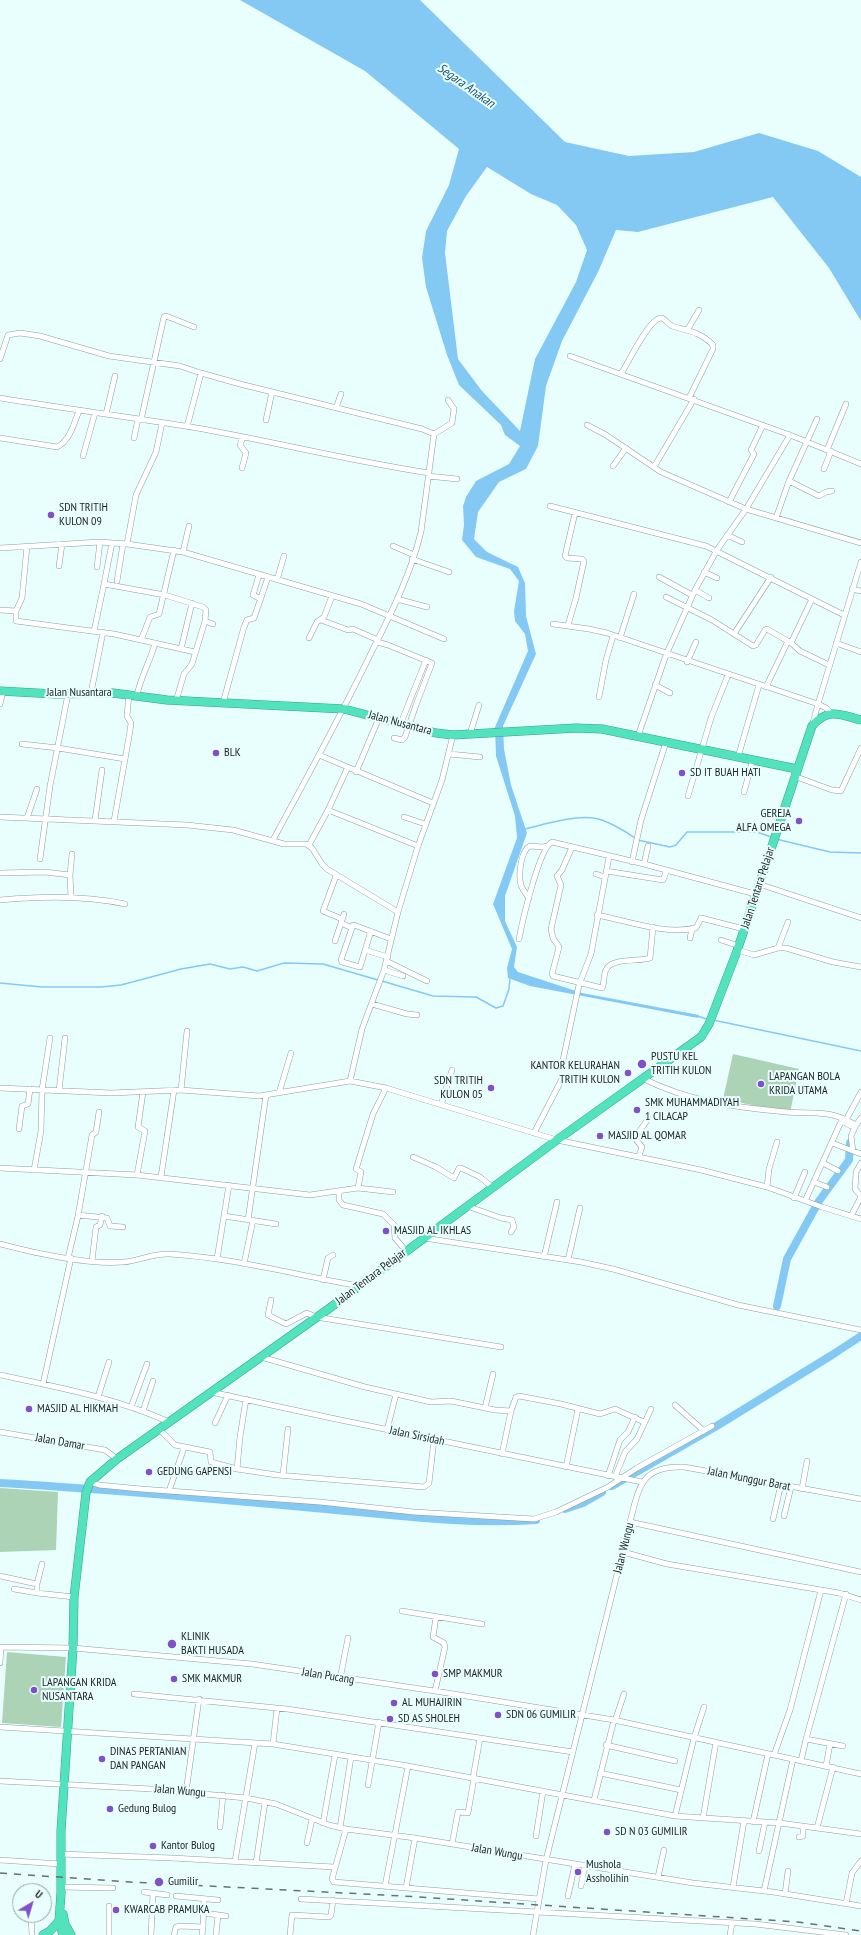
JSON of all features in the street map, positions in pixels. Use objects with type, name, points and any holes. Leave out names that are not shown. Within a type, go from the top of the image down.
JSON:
[{"type":"highway","name":"Jalan Nusantara","points":[[1,692],[133,695],[176,701],[344,709],[436,733],[453,735],[576,728],[608,730],[753,759],[796,773]]},
{"type":"highway","points":[[812,726],[819,718],[831,713],[861,720]]},
{"type":"highway","name":"Jalan Tentara Pelajar","points":[[90,1483],[117,1459],[261,1357],[492,1187],[695,1042],[709,1024],[739,948],[812,726]]},
{"type":"highway","points":[[60,1934],[60,1854],[73,1648],[74,1597],[86,1494],[90,1483]]},
{"type":"highway","points":[[43,1935],[50,1931],[61,1920]]},
{"type":"highway","points":[[61,1920],[71,1935]]},
{"type":"street","points":[[688,329],[699,310]]},
{"type":"street","points":[[134,438],[164,316],[194,327]]},
{"type":"street","points":[[621,374],[650,326],[657,319],[662,318],[671,326],[688,329],[702,335],[713,347],[691,399],[654,467]]},
{"type":"street","points":[[0,359],[1,351],[8,334],[20,333],[40,336],[109,356],[153,364],[180,366],[272,392],[422,429],[434,434]]},
{"type":"street","points":[[570,356],[807,441],[861,464]]},
{"type":"street","points":[[187,427],[201,373]]},
{"type":"street","points":[[106,414],[115,376]]},
{"type":"street","points":[[266,420],[272,392]]},
{"type":"street","points":[[336,408],[341,394]]},
{"type":"street","points":[[0,398],[187,427],[428,475],[457,479]]},
{"type":"street","points":[[434,434],[452,423],[454,409],[448,400]]},
{"type":"street","points":[[824,469],[829,450],[846,404]]},
{"type":"street","points":[[0,438],[58,447],[67,437],[79,411]]},
{"type":"street","points":[[83,456],[95,413]]},
{"type":"street","points":[[776,518],[788,481],[817,419]]},
{"type":"street","points":[[117,581],[136,495],[156,452],[162,423]]},
{"type":"street","points":[[587,425],[626,448],[666,475],[746,509],[861,543]]},
{"type":"street","points":[[729,502],[754,454],[751,450],[763,425]]},
{"type":"street","points":[[273,840],[344,709],[397,599],[421,532],[434,434]]},
{"type":"street","points":[[638,736],[666,655],[704,572],[727,535],[746,509],[790,435]]},
{"type":"street","points":[[242,468],[246,453],[240,445],[243,437]]},
{"type":"street","points":[[613,466],[626,448]]},
{"type":"street","points":[[788,481],[819,496],[826,492],[832,491]]},
{"type":"street","points":[[550,506],[654,532],[717,550],[844,615]]},
{"type":"street","points":[[568,625],[576,598],[584,561],[582,559],[565,556],[575,513]]},
{"type":"street","points":[[183,552],[189,526]]},
{"type":"street","points":[[727,535],[742,542]]},
{"type":"street","points":[[97,567],[100,542]]},
{"type":"street","points":[[0,548],[100,542],[174,550],[332,596],[390,615],[444,639]]},
{"type":"street","points":[[94,631],[112,543]]},
{"type":"street","points":[[59,566],[62,544]]},
{"type":"street","points":[[27,546],[22,601],[16,611],[16,621],[103,632],[195,652]]},
{"type":"street","points":[[393,546],[413,557],[449,572]]},
{"type":"street","points":[[141,640],[151,616],[159,614],[165,595],[174,550]]},
{"type":"street","points":[[277,580],[284,556]]},
{"type":"street","points":[[812,726],[861,562]]},
{"type":"street","points":[[704,572],[717,578]]},
{"type":"street","points":[[259,575],[252,595],[260,599]]},
{"type":"street","points":[[223,703],[244,627],[247,620],[253,619],[268,577]]},
{"type":"street","points":[[659,577],[710,598]]},
{"type":"street","points":[[734,634],[771,577]]},
{"type":"street","points":[[104,584],[165,595],[192,603],[205,609],[204,621],[192,666],[184,674],[176,701]]},
{"type":"street","points":[[852,589],[861,591]]},
{"type":"street","points":[[620,638],[634,594]]},
{"type":"street","points":[[309,638],[317,622],[324,616],[332,596]]},
{"type":"street","points":[[666,597],[687,607],[753,646],[756,645],[767,629],[790,642],[800,651],[829,665]]},
{"type":"street","points":[[766,687],[812,598]]},
{"type":"street","points":[[397,599],[427,608]]},
{"type":"street","points":[[181,649],[192,603]]},
{"type":"street","points":[[0,610],[16,611]]},
{"type":"street","points":[[321,620],[348,630],[353,629],[377,641],[426,660],[405,724],[404,739],[394,738]]},
{"type":"street","points":[[204,621],[213,624]]},
{"type":"street","points":[[553,624],[589,628],[666,655],[818,704],[826,708],[831,713]]},
{"type":"street","points":[[91,693],[103,632]]},
{"type":"street","points":[[599,697],[613,636]]},
{"type":"street","points":[[688,662],[696,642]]},
{"type":"street","points":[[114,821],[131,724],[127,716],[133,695],[147,669],[155,643]]},
{"type":"street","points":[[836,643],[861,652]]},
{"type":"street","points":[[688,796],[711,718],[728,675]]},
{"type":"street","points":[[655,685],[670,693]]},
{"type":"street","points":[[738,757],[759,685]]},
{"type":"street","points":[[0,704],[1,692]]},
{"type":"street","points":[[40,859],[45,819],[68,694]]},
{"type":"street","points":[[470,734],[479,706]]},
{"type":"street","points":[[356,772],[379,718]]},
{"type":"street","points":[[350,1081],[362,1029],[384,970],[398,912],[425,824],[449,754],[453,735]]},
{"type":"street","points":[[632,862],[637,835],[666,742]]},
{"type":"street","points":[[22,744],[58,748],[125,759]]},
{"type":"street","points":[[796,773],[832,790],[841,792],[861,748]]},
{"type":"street","points":[[449,754],[480,757]]},
{"type":"street","points":[[319,755],[348,769],[433,803]]},
{"type":"street","points":[[744,792],[753,759]]},
{"type":"street","points":[[309,845],[348,769]]},
{"type":"street","points":[[95,820],[102,770]]},
{"type":"street","points":[[27,818],[37,789]]},
{"type":"street","points":[[328,810],[418,846]]},
{"type":"street","points":[[0,817],[187,825],[233,830],[284,844],[309,845],[322,864],[336,876],[398,912]]},
{"type":"street","points":[[404,817],[425,824]]},
{"type":"street","points":[[519,939],[534,877],[547,846],[552,842],[609,857],[644,864],[756,894]]},
{"type":"street","points":[[529,898],[521,887],[520,878],[526,850],[530,846],[547,846]]},
{"type":"street","points":[[644,864],[648,846]]},
{"type":"street","points":[[572,847],[562,870],[557,876],[561,885],[551,929],[553,938],[559,947],[552,974],[557,978],[602,988],[605,970],[608,966],[632,959],[650,958],[653,927]]},
{"type":"street","points":[[71,897],[70,875],[72,854]]},
{"type":"street","points":[[563,1060],[579,984],[590,959],[609,857]]},
{"type":"street","points":[[606,871],[663,880],[667,870]]},
{"type":"street","points":[[0,873],[45,872],[70,875]]},
{"type":"street","points":[[596,874],[605,877]]},
{"type":"street","points":[[336,876],[323,911],[342,919],[352,928]]},
{"type":"street","points":[[759,884],[861,918]]},
{"type":"street","points":[[0,900],[71,897],[104,900],[125,904]]},
{"type":"street","points":[[597,915],[653,927],[692,929],[698,927],[701,918],[744,929]]},
{"type":"street","points":[[335,941],[342,919]]},
{"type":"street","points":[[778,948],[788,922]]},
{"type":"street","points":[[370,931],[359,967],[341,961],[354,925],[391,938]]},
{"type":"street","points":[[690,938],[692,929]]},
{"type":"street","points":[[721,940],[754,954],[778,948],[794,949],[833,962],[861,967]]},
{"type":"street","points":[[365,950],[387,959],[427,981]]},
{"type":"street","points":[[384,970],[403,976]]},
{"type":"street","points":[[372,1004],[417,1015]]},
{"type":"street","points":[[181,1090],[187,1031]]},
{"type":"street","points":[[34,1170],[41,1130],[42,1090],[50,1038]]},
{"type":"street","points":[[59,1091],[65,1038]]},
{"type":"street","points":[[279,1094],[291,1053]]},
{"type":"street","points":[[441,1105],[452,1070]]},
{"type":"street","points":[[534,1133],[563,1077]]},
{"type":"street","points":[[644,1079],[665,1090],[719,1105],[800,1113],[822,1113],[846,1120],[854,1125]]},
{"type":"street","points":[[0,1088],[59,1091],[143,1092],[181,1090],[266,1095],[350,1081],[386,1088],[557,1140],[639,1156],[767,1187],[794,1198],[861,1219]]},
{"type":"street","points":[[358,1188],[361,1172],[356,1169],[362,1144],[373,1114],[386,1088]]},
{"type":"street","points":[[20,1130],[22,1106],[28,1104],[30,1089]]},
{"type":"street","points":[[161,1177],[174,1090]]},
{"type":"street","points":[[137,1174],[145,1131],[138,1127],[143,1092]]},
{"type":"street","points":[[846,1120],[861,1092]]},
{"type":"street","points":[[244,1264],[250,1220],[252,1189],[266,1095]]},
{"type":"street","points":[[43,1384],[78,1215],[92,1135],[96,1132],[99,1112]]},
{"type":"street","points":[[851,1150],[854,1125],[861,1118]]},
{"type":"street","points":[[639,1156],[642,1147],[637,1141],[636,1136],[648,1119]]},
{"type":"street","points":[[805,1201],[841,1122],[854,1125]]},
{"type":"street","points":[[767,1187],[769,1169],[777,1142]]},
{"type":"street","points":[[832,1143],[861,1154]]},
{"type":"street","points":[[413,1157],[436,1167],[454,1178],[459,1168],[461,1168],[480,1177],[492,1187]]},
{"type":"street","points":[[823,1163],[838,1171]]},
{"type":"street","points":[[851,1216],[861,1196],[855,1188],[856,1172],[861,1164]]},
{"type":"street","points":[[0,1168],[137,1174],[310,1195],[358,1188],[393,1192]]},
{"type":"street","points":[[794,1198],[805,1172]]},
{"type":"street","points":[[814,1182],[827,1188]]},
{"type":"street","points":[[217,1259],[229,1185]]},
{"type":"street","points":[[339,1191],[339,1200],[343,1205],[383,1214],[394,1225],[396,1231],[395,1238],[406,1251]]},
{"type":"street","points":[[544,1257],[557,1202]]},
{"type":"street","points":[[467,1206],[501,1218],[512,1220],[514,1223],[510,1232]]},
{"type":"street","points":[[568,1260],[580,1208]]},
{"type":"street","points":[[78,1215],[102,1216],[108,1219],[110,1226],[123,1227]]},
{"type":"street","points":[[92,1261],[96,1227],[100,1225],[102,1216]]},
{"type":"street","points":[[224,1216],[276,1224]]},
{"type":"street","points":[[424,1238],[568,1260],[613,1269],[738,1304],[861,1330]]},
{"type":"street","points":[[0,1244],[69,1258],[92,1261],[122,1263],[160,1254],[217,1259],[359,1286]]},
{"type":"street","points":[[323,1280],[328,1258],[333,1256]]},
{"type":"street","points":[[271,1300],[268,1315],[286,1324],[305,1314],[501,1347]]},
{"type":"street","points":[[261,1357],[396,1394],[431,1402],[451,1401],[485,1408],[511,1411]]},
{"type":"street","points":[[98,1397],[109,1362]]},
{"type":"street","points":[[131,1407],[147,1364]]},
{"type":"street","points":[[485,1408],[493,1374]]},
{"type":"street","points":[[0,1376],[98,1397],[143,1410],[169,1422]]},
{"type":"street","points":[[143,1410],[153,1381]]},
{"type":"street","name":"Jalan Sirsidah","points":[[211,1392],[434,1440],[642,1482]]},
{"type":"street","points":[[387,1430],[396,1394]]},
{"type":"street","points":[[215,1423],[228,1395]]},
{"type":"street","points":[[502,1454],[511,1411],[516,1398],[519,1396],[578,1408],[602,1415],[615,1409],[644,1422]]},
{"type":"street","points":[[237,1469],[246,1399]]},
{"type":"street","points":[[675,1405],[704,1431]]},
{"type":"street","points":[[566,1467],[578,1408]]},
{"type":"street","points":[[615,1477],[626,1450],[636,1441],[650,1409]]},
{"type":"street","points":[[608,1476],[621,1439],[628,1432],[635,1417]]},
{"type":"street","points":[[90,1483],[447,1514],[534,1519],[556,1512],[623,1479],[712,1426]]},
{"type":"street","points":[[159,1429],[174,1445],[210,1452],[211,1462],[237,1469],[283,1475],[425,1487],[429,1483],[434,1440]]},
{"type":"street","points":[[283,1475],[288,1429]]},
{"type":"street","name":"Jalan Damar","points":[[0,1432],[105,1450],[117,1459]]},
{"type":"street","points":[[169,1491],[184,1448]]},
{"type":"street","points":[[802,1489],[807,1461]]},
{"type":"street","name":"Jalan Munggur Barat","points":[[642,1482],[661,1469],[677,1467],[716,1472],[861,1499]]},
{"type":"street","name":"Jalan Wungu","points":[[0,1781],[64,1783],[246,1798],[265,1802],[340,1828],[415,1838],[546,1860],[630,1522],[642,1482]]},
{"type":"street","points":[[773,1519],[781,1484]]},
{"type":"street","points":[[784,1516],[791,1487]]},
{"type":"street","points":[[630,1522],[861,1572]]},
{"type":"street","points":[[623,1552],[667,1564],[846,1594],[861,1600]]},
{"type":"street","points":[[37,1593],[37,1584],[42,1564]]},
{"type":"street","points":[[0,1576],[37,1584]]},
{"type":"street","points":[[14,1589],[74,1597]]},
{"type":"street","points":[[774,1755],[790,1710],[821,1590]]},
{"type":"street","points":[[801,1761],[846,1594]]},
{"type":"street","points":[[402,1611],[482,1624]]},
{"type":"street","points":[[435,1691],[446,1647],[444,1643],[433,1637],[436,1617]]},
{"type":"street","points":[[340,1678],[348,1638]]},
{"type":"street","points":[[0,1647],[0,1663]]},
{"type":"street","name":"Jalan Pucang","points":[[0,1647],[73,1648],[252,1664],[435,1691],[615,1720],[861,1774]]},
{"type":"street","points":[[134,1694],[199,1699],[277,1708],[573,1752]]},
{"type":"street","points":[[594,1800],[606,1745],[624,1694]]},
{"type":"street","points":[[186,1792],[199,1699]]},
{"type":"street","points":[[675,1816],[694,1738],[704,1707]]},
{"type":"street","points":[[274,1744],[277,1708]]},
{"type":"street","points":[[368,1785],[379,1722]]},
{"type":"street","points":[[0,1728],[274,1744],[351,1758],[408,1766],[675,1816],[780,1823],[861,1834]]},
{"type":"street","points":[[452,1844],[458,1813],[468,1813],[480,1738]]},
{"type":"street","points":[[806,1739],[843,1746]]},
{"type":"street","points":[[703,1818],[716,1742]]},
{"type":"street","points":[[235,1861],[255,1743]]},
{"type":"street","points":[[826,1766],[830,1744]]},
{"type":"street","points":[[606,1745],[675,1761]]},
{"type":"street","points":[[753,1822],[768,1754]]},
{"type":"street","points":[[323,1823],[335,1755]]},
{"type":"street","points":[[340,1828],[351,1758]]},
{"type":"street","points":[[764,1892],[793,1759]]},
{"type":"street","points":[[385,1886],[408,1766]]},
{"type":"street","points":[[817,1828],[833,1767]]},
{"type":"street","points":[[600,1773],[681,1790]]},
{"type":"street","points":[[536,1836],[543,1791]]},
{"type":"street","points":[[220,1827],[222,1795]]},
{"type":"street","points":[[256,1862],[265,1802]]},
{"type":"street","points":[[307,1843],[312,1818]]},
{"type":"street","points":[[733,1887],[744,1821]]},
{"type":"street","points":[[759,1851],[765,1822]]},
{"type":"street","points":[[799,1837],[803,1836],[803,1826]]},
{"type":"street","points":[[346,1829],[334,1868],[333,1881],[539,1899]]},
{"type":"street","points":[[406,1888],[415,1838]]},
{"type":"street","points":[[658,1877],[664,1850]]},
{"type":"street","points":[[60,1854],[256,1862],[334,1868]]},
{"type":"street","points":[[0,1860],[60,1864]]},
{"type":"street","points":[[533,1935],[546,1860],[861,1906]]},
{"type":"street","points":[[846,1904],[852,1873],[861,1861]]},
{"type":"street","points":[[568,1896],[574,1864]]},
{"type":"street","points":[[581,1886],[585,1866]]},
{"type":"street","points":[[785,1894],[788,1871]]},
{"type":"street","points":[[61,1890],[113,1888]]},
{"type":"street","points":[[144,1892],[167,1894]]},
{"type":"street","points":[[151,1935],[153,1893]]},
{"type":"street","points":[[176,1896],[218,1900]]},
{"type":"street","points":[[202,1935],[204,1899]]},
{"type":"street","points":[[301,1899],[732,1923],[846,1935]]},
{"type":"street","points":[[290,1935],[292,1915],[329,1917],[331,1915],[333,1900]]},
{"type":"street","points":[[109,1935],[110,1906]]},
{"type":"street","points":[[204,1913],[226,1916]]},
{"type":"street","points":[[216,1935],[218,1915]]},
{"type":"street","points":[[31,1923],[32,1935]]},
{"type":"street","points":[[730,1935],[732,1923]]},
{"type":"street","points":[[174,1935],[178,1926],[203,1927]]},
{"type":"green space","name":"LAPANGAN BOLA KRIDA UTAMA","points":[[733,1054],[799,1069],[790,1113],[723,1099]]},
{"type":"green space","points":[[0,1488],[58,1492],[56,1550],[0,1552]]},
{"type":"green space","name":"LAPANGAN KRIDA NUSANTARA","points":[[7,1652],[66,1657],[61,1727],[2,1723]]},
{"type":"water","name":"Segara Anakan","points":[[240,0],[420,0],[565,142],[629,156],[694,152],[759,133],[818,151],[861,177],[861,321],[829,268],[773,197],[638,232],[616,230],[598,272],[562,341],[546,386],[538,446],[526,469],[499,482],[478,512],[474,539],[487,552],[518,567],[525,583],[526,616],[536,654],[503,726],[504,749],[511,785],[527,833],[505,896],[505,921],[517,947],[514,967],[518,972],[582,993],[699,1015],[698,1018],[530,986],[508,978],[507,968],[512,949],[493,904],[517,838],[515,816],[496,756],[495,727],[528,651],[525,634],[515,621],[514,611],[519,581],[510,569],[476,557],[462,540],[464,525],[463,506],[466,497],[476,481],[509,464],[520,446],[505,435],[501,425],[459,385],[447,355],[426,287],[422,258],[426,231],[449,185],[459,149],[365,71]],"holes":[[[487,167],[531,194],[557,205],[576,225],[587,250],[576,282],[535,359],[520,431],[482,391],[458,359],[445,253],[447,231],[466,196]]]},
{"type":"waterway","points":[[525,829],[568,819],[586,817],[609,823],[635,838]]},
{"type":"waterway","points":[[638,840],[670,847],[676,845],[687,832],[757,832],[771,837]]},
{"type":"waterway","points":[[776,839],[830,852],[861,853]]},
{"type":"waterway","points":[[0,983],[42,987],[101,987],[121,985],[181,969],[210,964],[230,969],[243,967],[257,971],[284,963],[323,964],[378,980]]},
{"type":"waterway","points":[[382,981],[433,996],[476,997],[496,1008],[503,1006],[509,989],[510,978]]},
{"type":"waterway","points":[[697,1016],[707,1019]]},
{"type":"waterway","points":[[713,1020],[861,1051]]},
{"type":"waterway","points":[[777,1306],[787,1259],[819,1201],[849,1160],[850,1143]]},
{"type":"waterway","points":[[612,1486],[715,1427],[861,1336]]},
{"type":"waterway","points":[[0,1483],[162,1494],[430,1519],[483,1521],[536,1520]]},
{"type":"waterway","points":[[565,1509],[583,1503],[602,1492]]},
{"type":"railway","points":[[0,1873],[130,1882],[403,1896],[798,1922],[861,1931]]},
{"type":"place","name":"SDN TRITIH KULON 09","points":[[51,515]]},
{"type":"place","name":"BLK","points":[[216,753]]},
{"type":"place","name":"SD IT BUAH HATI","points":[[682,773]]},
{"type":"place","name":"GEREJA ALFA OMEGA","points":[[799,821]]},
{"type":"place","name":"PUSTU KEL TRITIH KULON","points":[[642,1064]]},
{"type":"place","name":"KANTOR KELURAHAN TRITIH KULON","points":[[628,1073]]},
{"type":"place","name":"LAPANGAN BOLA KRIDA UTAMA","points":[[761,1084]]},
{"type":"place","name":"SDN TRITIH KULON 05","points":[[491,1088]]},
{"type":"place","name":"SMK MUHAMMADIYAH 1 CILACAP","points":[[637,1110]]},
{"type":"place","name":"MASJID AL QOMAR","points":[[600,1136]]},
{"type":"place","name":"MASJID AL IKHLAS","points":[[386,1231]]},
{"type":"place","name":"MASJID AL HIKMAH","points":[[29,1409]]},
{"type":"place","name":"GEDUNG GAPENSI","points":[[149,1472]]},
{"type":"place","name":"KLINIK BAKTI HUSADA","points":[[172,1644]]},
{"type":"place","name":"SMP MAKMUR","points":[[435,1674]]},
{"type":"place","name":"SMK MAKMUR","points":[[174,1679]]},
{"type":"place","name":"LAPANGAN KRIDA NUSANTARA","points":[[34,1690]]},
{"type":"place","name":"AL MUHAJIRIN","points":[[394,1703]]},
{"type":"place","name":"SDN 06 GUMILIR","points":[[498,1715]]},
{"type":"place","name":"SD AS SHOLEH","points":[[390,1719]]},
{"type":"place","name":"DINAS PERTANIAN DAN PANGAN","points":[[102,1759]]},
{"type":"place","name":"Gedung Bulog","points":[[110,1809]]},
{"type":"place","name":"SD N 03 GUMILIR","points":[[607,1832]]},
{"type":"place","name":"Kantor Bulog","points":[[153,1846]]},
{"type":"place","name":"Mushola Assholihin","points":[[578,1872]]},
{"type":"place","name":"Gumilir","points":[[159,1882]]},
{"type":"place","name":"KWARCAB PRAMUKA","points":[[116,1910]]}]
